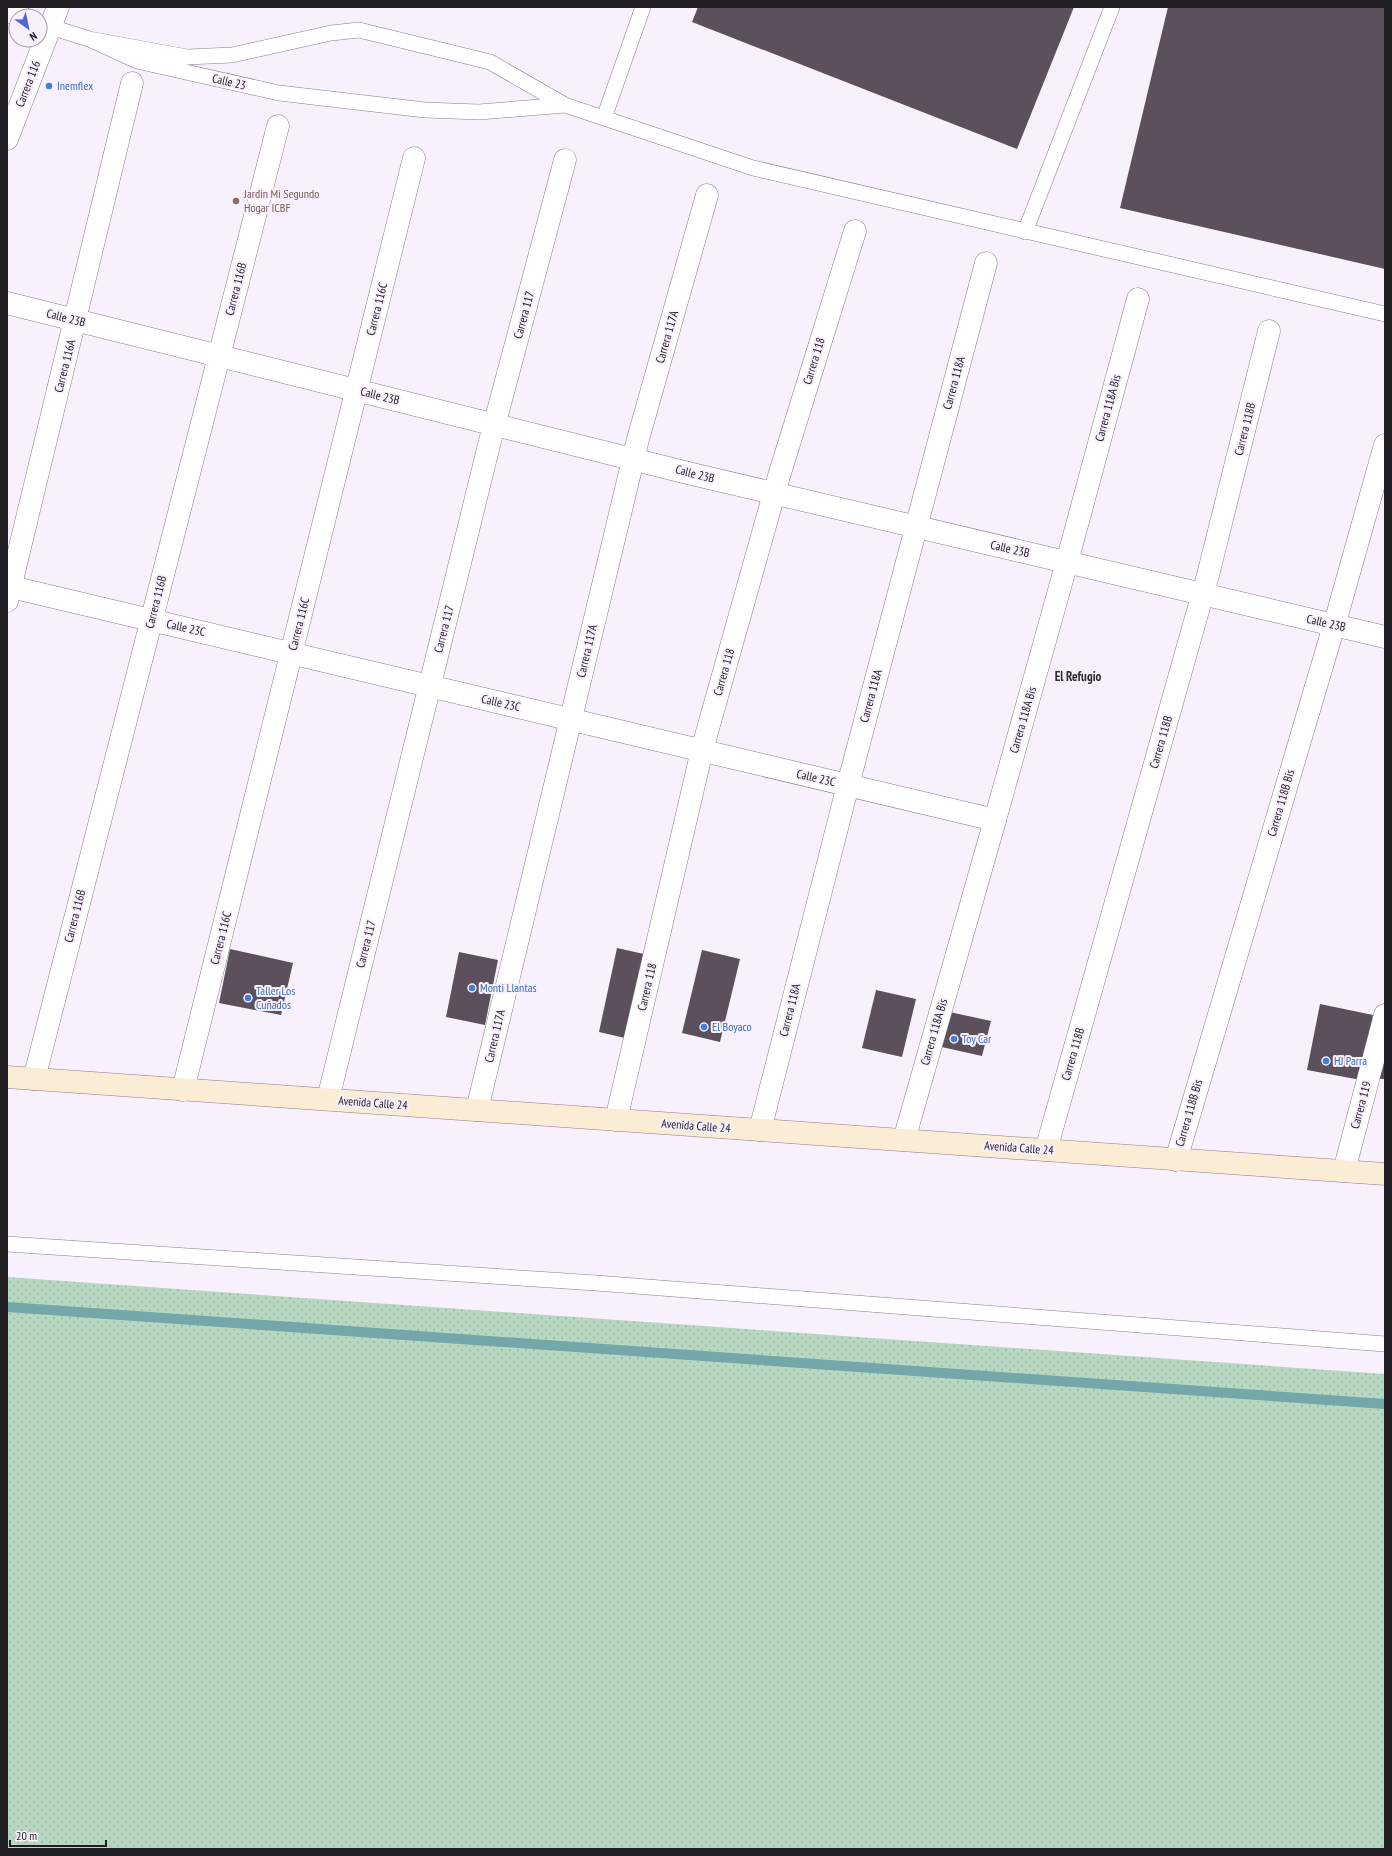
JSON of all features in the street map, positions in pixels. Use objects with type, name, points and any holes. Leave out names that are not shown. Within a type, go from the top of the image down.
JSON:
[{"type":"main road","name":"Avenida Calle 24","points":[[7,1077],[1385,1174]]},
{"type":"street","name":"Carrera 116","points":[[7,139],[50,19]]},
{"type":"street","name":"Carrera 116A","points":[[8,591],[132,83]]},
{"type":"street","name":"Carrera 116B","points":[[34,1079],[278,126]]},
{"type":"street","name":"Carrera 116C","points":[[183,1090],[414,158]]},
{"type":"street","name":"Carrera 117","points":[[328,1100],[495,425],[565,160]]},
{"type":"street","name":"Carrera 117A","points":[[477,1110],[634,459],[707,195]]},
{"type":"street","name":"Carrera 118","points":[[616,1120],[702,750],[774,493],[855,231]]},
{"type":"street","name":"Carrera 118A","points":[[760,1130],[848,785],[986,263]]},
{"type":"street","name":"Carrera 118A Bis","points":[[904,1140],[1067,562],[1138,299]]},
{"type":"street","name":"Calle 23B","points":[[7,303],[357,391],[774,493],[1385,637]]},
{"type":"street","name":"Carrera 118B","points":[[1046,1150],[1202,594],[1269,331]]},
{"type":"street","name":"Carrera 118B Bis","points":[[1176,1160],[1334,624],[1385,445]]},
{"type":"street","name":"Calle 23C","points":[[8,591],[151,620],[995,820]]},
{"type":"street","name":"Carrera 119","points":[[1344,1171],[1385,1015]]},
{"type":"lane","points":[[604,118],[643,7]]},
{"type":"lane","points":[[1025,232],[1112,7]]},
{"type":"lane","name":"Calle 23","points":[[50,19],[89,39],[138,61],[279,93],[425,110],[479,112],[566,105]]},
{"type":"lane","points":[[89,39],[186,57],[232,55],[331,33],[359,30],[490,62],[566,105],[753,168],[1385,314]]},
{"type":"lane","points":[[7,1244],[596,1283],[1385,1344]]},
{"type":"green space","points":[[7,1277],[1385,1374],[1385,1849],[7,1849]]},
{"type":"building","points":[[698,7],[1074,7],[1017,149],[692,22]]},
{"type":"building","points":[[1168,7],[1385,7],[1385,269],[1120,208]]},
{"type":"building","points":[[617,948],[644,954],[625,1038],[599,1032]]},
{"type":"building","points":[[230,949],[293,963],[281,1015],[219,1003]]},
{"type":"building","points":[[702,950],[740,959],[720,1042],[682,1033]]},
{"type":"building","name":"Monti Llantas","points":[[459,952],[498,960],[485,1025],[446,1017]]},
{"type":"building","points":[[876,990],[916,999],[902,1057],[862,1048]]},
{"type":"building","points":[[1320,1004],[1373,1015],[1361,1080],[1307,1070]]},
{"type":"building","points":[[945,1011],[991,1021],[982,1056],[937,1046]]},
{"type":"building","points":[[1385,1046],[1385,1079],[1376,1079]]},
{"type":"waterway","points":[[7,1307],[1385,1404]]},
{"type":"place","name":"Inemflex","points":[[49,86]]},
{"type":"place","name":"Jardin Mi Segundo Hogar ICBF","points":[[236,201]]},
{"type":"place","name":"Monti Llantas","points":[[472,988]]},
{"type":"place","name":"Taller Los Cuñados","points":[[248,998]]},
{"type":"place","name":"El Boyaco","points":[[704,1027]]},
{"type":"place","name":"Toy Car","points":[[954,1039]]},
{"type":"place","name":"HJ Parra","points":[[1326,1061]]},
{"type":"district","name":"El Refugio","points":[[1078,676]]}]
